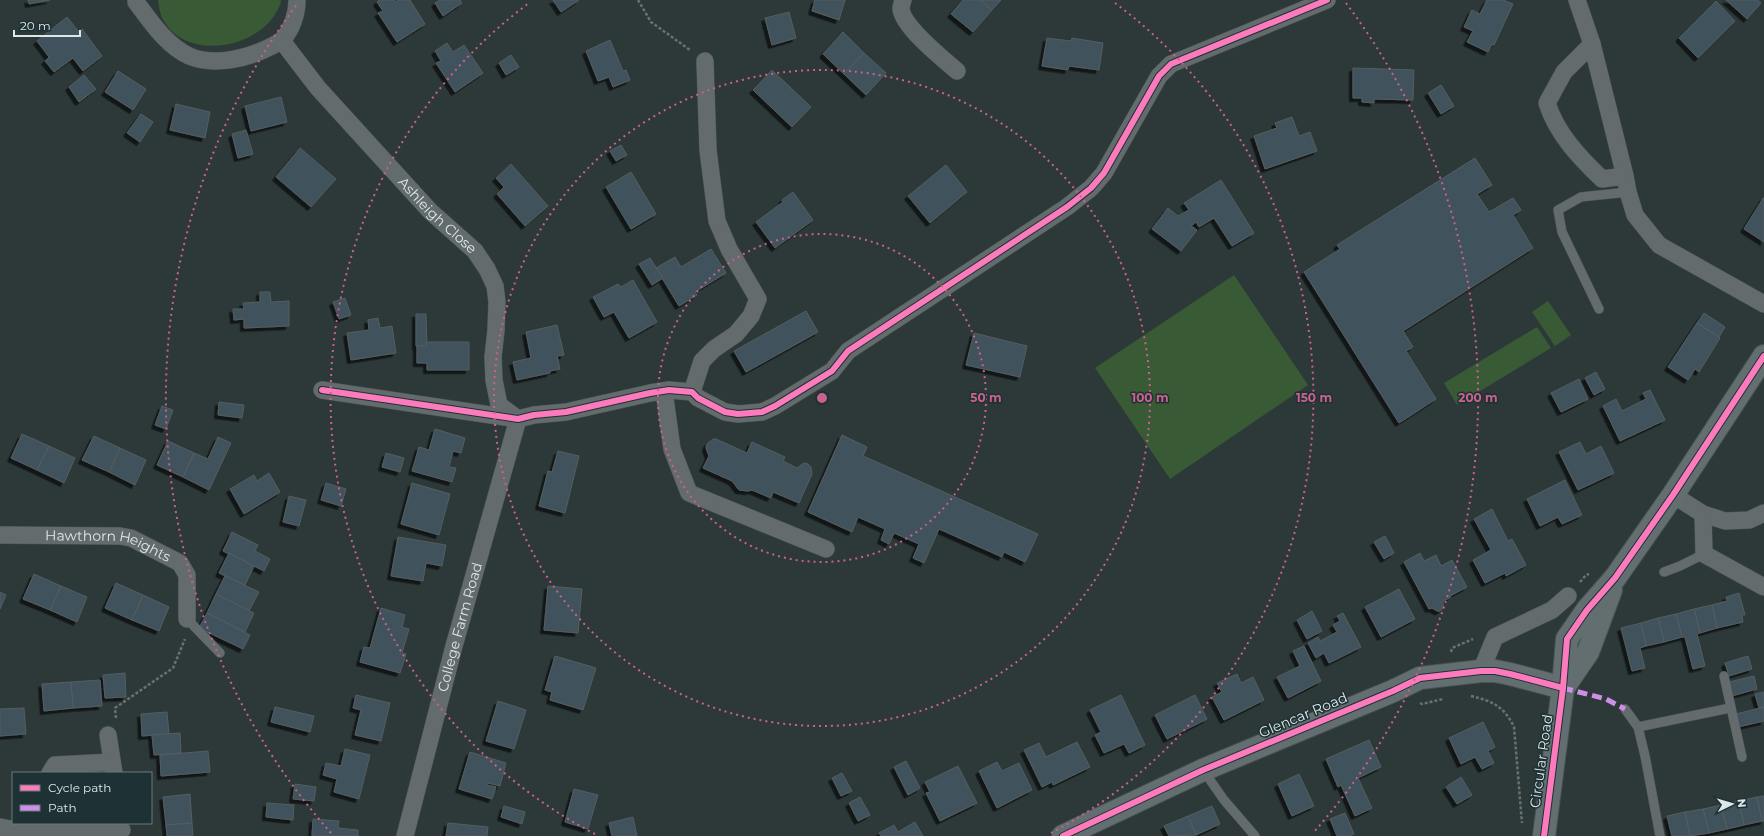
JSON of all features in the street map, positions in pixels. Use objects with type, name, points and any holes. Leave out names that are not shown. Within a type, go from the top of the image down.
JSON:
[{"type":"street","points":[[136,2],[153,25],[174,48],[190,56],[207,60],[227,60],[249,56],[282,41],[291,28],[297,8],[297,0]]},
{"type":"street","points":[[903,0],[901,10],[909,25],[957,71]]},
{"type":"street","points":[[322,390],[518,419],[534,415],[566,412],[664,391],[692,392],[698,398],[725,412],[738,414],[762,412],[775,406],[832,371],[848,351],[1067,207],[1091,188],[1104,173],[1159,76],[1171,64],[1327,0]]},
{"type":"street","points":[[1577,0],[1592,44],[1635,215],[1659,245],[1764,304]]},
{"type":"street","name":"Ashleigh Close","points":[[282,41],[318,88],[379,153],[430,211],[476,251],[495,286],[497,302],[493,356],[494,380],[499,405],[518,419]]},
{"type":"street","points":[[1592,44],[1564,72],[1547,103],[1552,119],[1578,156],[1602,179],[1626,184]]},
{"type":"street","points":[[692,392],[702,361],[714,349],[736,334],[751,316],[758,299],[729,249],[717,221],[708,150],[705,61]]},
{"type":"street","name":"Circular Road","points":[[1544,836],[1563,688],[1567,639],[1587,610],[1615,578],[1674,495],[1764,356]]},
{"type":"street","points":[[664,391],[672,449],[689,493],[826,549]]},
{"type":"street","name":"College Farm Road","points":[[405,836],[454,646],[518,419]]},
{"type":"street","points":[[1674,495],[1703,514],[1725,521],[1749,520],[1764,513]]},
{"type":"street","points":[[1703,514],[1704,554],[1764,586]]},
{"type":"street","name":"Hawthorn Heights","points":[[0,535],[120,536],[131,538],[180,563],[187,575],[187,619]]},
{"type":"street","points":[[1481,671],[1495,637],[1552,610],[1568,596]]},
{"type":"street","name":"Glencar Road","points":[[1063,836],[1087,831],[1203,770],[1393,691],[1420,678],[1481,671],[1495,671],[1563,688]]},
{"type":"street","points":[[51,772],[55,765],[113,767],[108,735]]},
{"type":"street","points":[[0,827],[31,829],[122,830]]},
{"type":"lane","points":[[1599,309],[1562,232],[1558,210],[1581,197],[1626,184]]},
{"type":"lane","points":[[1664,572],[1704,554]]},
{"type":"lane","points":[[187,619],[220,652]]},
{"type":"lane","points":[[1724,676],[1742,757]]},
{"type":"lane","points":[[1638,727],[1730,708]]},
{"type":"lane","points":[[1625,709],[1638,727],[1660,836]]},
{"type":"lane","points":[[1203,770],[1224,800],[1255,836]]},
{"type":"path","points":[[638,0],[651,22],[705,61]]},
{"type":"path","points":[[108,735],[118,726],[115,708],[172,668],[188,633],[187,619]]},
{"type":"path","points":[[1393,691],[1422,704],[1451,697]]},
{"type":"path","points":[[1465,694],[1487,700],[1500,707],[1509,715],[1514,727],[1522,828]]},
{"type":"green space","points":[[158,0],[281,0],[277,11],[267,24],[254,34],[239,41],[222,45],[205,45],[189,42],[175,34],[163,19]]},
{"type":"green space","points":[[1234,275],[1308,385],[1170,479],[1095,368]]},
{"type":"green space","points":[[1548,301],[1571,335],[1555,346],[1532,312]]},
{"type":"green space","points":[[1537,327],[1551,348],[1457,405],[1444,383]]},
{"type":"building","points":[[28,0],[50,0],[29,4]]},
{"type":"building","points":[[379,0],[394,0],[395,2],[399,0],[410,0],[425,24],[397,42],[378,13],[383,11],[377,2]]},
{"type":"building","points":[[440,0],[460,0],[462,3],[443,16],[435,3]]},
{"type":"building","points":[[553,0],[579,0],[561,12]]},
{"type":"building","points":[[815,0],[845,0],[839,20],[812,11]]},
{"type":"building","points":[[963,0],[981,0],[992,10],[973,32],[951,14]]},
{"type":"building","points":[[981,0],[1001,0],[992,10]]},
{"type":"building","points":[[1487,0],[1503,0],[1513,4],[1494,45],[1492,44],[1488,52],[1467,42],[1473,31],[1464,27],[1472,10],[1480,14]]},
{"type":"building","points":[[1726,0],[1758,0],[1761,3],[1747,19]]},
{"type":"building","points":[[1716,1],[1735,21],[1698,58],[1679,38]]},
{"type":"building","points":[[789,12],[796,38],[772,45],[765,18]]},
{"type":"building","points":[[67,17],[79,32],[82,29],[102,56],[83,71],[73,58],[54,72],[45,61],[49,57],[37,41]]},
{"type":"building","points":[[843,32],[864,53],[844,74],[823,54]]},
{"type":"building","points":[[1047,38],[1071,41],[1072,38],[1103,43],[1099,70],[1069,66],[1068,70],[1042,66]]},
{"type":"building","points":[[610,40],[623,71],[626,70],[630,80],[613,87],[609,77],[598,81],[586,51]]},
{"type":"building","points":[[447,43],[453,52],[464,45],[483,73],[455,92],[436,63],[441,61],[435,51]]},
{"type":"building","points":[[864,53],[886,73],[866,95],[844,74]]},
{"type":"building","points":[[511,55],[519,67],[506,75],[499,63]]},
{"type":"building","points":[[1353,68],[1414,70],[1413,100],[1374,99],[1374,103],[1362,102],[1362,98],[1353,98]]},
{"type":"building","points":[[772,70],[811,107],[792,127],[753,90]]},
{"type":"building","points":[[118,71],[146,89],[133,110],[105,92]]},
{"type":"building","points":[[84,75],[96,89],[79,102],[69,87]]},
{"type":"building","points":[[1441,85],[1454,106],[1441,114],[1428,93]]},
{"type":"building","points":[[281,97],[287,122],[251,131],[245,106]]},
{"type":"building","points":[[176,104],[210,112],[205,138],[170,130]]},
{"type":"building","points":[[141,114],[153,122],[140,142],[127,133]]},
{"type":"building","points":[[1292,117],[1299,136],[1310,132],[1317,151],[1265,169],[1254,136],[1277,128],[1275,123]]},
{"type":"building","points":[[246,130],[253,154],[238,158],[232,134]]},
{"type":"building","points":[[621,145],[627,155],[616,161],[610,151]]},
{"type":"building","points":[[300,148],[336,179],[311,207],[276,177]]},
{"type":"building","points":[[1475,158],[1492,185],[1477,194],[1489,212],[1513,198],[1521,210],[1513,215],[1533,248],[1403,331],[1413,347],[1406,351],[1436,399],[1399,423],[1304,272],[1340,249],[1337,245]]},
{"type":"building","points":[[511,164],[548,206],[525,226],[497,194],[504,187],[496,178]]},
{"type":"building","points":[[946,165],[967,192],[930,223],[908,196]]},
{"type":"building","points":[[631,172],[656,214],[631,229],[606,187]]},
{"type":"building","points":[[1221,180],[1254,233],[1232,246],[1214,218],[1199,227],[1196,222],[1191,226],[1197,230],[1181,251],[1152,229],[1168,208],[1178,216],[1189,210],[1184,203]]},
{"type":"building","points":[[793,192],[813,220],[775,248],[756,222],[783,202],[782,200]]},
{"type":"building","points":[[1764,197],[1764,242],[1744,229]]},
{"type":"building","points":[[711,249],[726,273],[695,292],[697,295],[679,306],[656,268],[675,257],[681,267]]},
{"type":"building","points":[[650,258],[663,278],[652,285],[639,264]]},
{"type":"building","points":[[633,280],[657,322],[629,338],[614,312],[604,317],[593,297],[618,284],[621,287]]},
{"type":"building","points":[[260,292],[270,292],[271,302],[289,301],[289,326],[244,328],[244,319],[234,320],[233,309],[244,309],[243,303],[260,302]]},
{"type":"building","points":[[345,298],[351,315],[339,319],[333,302]]},
{"type":"building","points":[[806,311],[818,332],[746,372],[734,351]]},
{"type":"building","points":[[1704,313],[1725,327],[1719,337],[1697,323]]},
{"type":"building","points":[[416,314],[426,314],[427,346],[416,346]]},
{"type":"building","points":[[378,318],[380,328],[392,326],[396,353],[351,360],[347,333],[369,330],[368,320]]},
{"type":"building","points":[[1697,323],[1720,338],[1699,372],[1695,369],[1688,380],[1668,367]]},
{"type":"building","points":[[557,325],[564,355],[557,356],[560,369],[550,371],[550,373],[517,380],[513,362],[531,358],[526,332]]},
{"type":"building","points":[[974,333],[1027,346],[1020,377],[966,365]]},
{"type":"building","points":[[426,342],[469,342],[469,370],[427,370],[427,363],[417,363],[417,346],[427,346]]},
{"type":"building","points":[[1596,372],[1605,389],[1594,395],[1585,378]]},
{"type":"building","points":[[1579,379],[1588,399],[1561,412],[1551,393]]},
{"type":"building","points":[[1650,390],[1665,420],[1620,441],[1603,406],[1616,399],[1622,411],[1646,399],[1643,393]]},
{"type":"building","points":[[219,402],[244,405],[242,418],[218,415]]},
{"type":"building","points":[[162,406],[173,410],[166,429],[155,425]]},
{"type":"building","points":[[435,429],[465,438],[461,453],[453,451],[449,467],[456,468],[452,482],[412,471],[419,447],[429,450]]},
{"type":"building","points":[[22,434],[49,446],[37,470],[11,458]]},
{"type":"building","points":[[842,435],[867,447],[863,456],[1038,534],[1025,562],[1004,552],[1002,557],[939,529],[924,563],[913,558],[919,544],[894,533],[889,544],[881,540],[885,529],[858,517],[852,532],[808,512]]},
{"type":"building","points":[[94,436],[120,448],[109,472],[82,460]]},
{"type":"building","points":[[218,437],[231,443],[209,490],[183,477],[194,453],[208,459]]},
{"type":"building","points":[[713,439],[747,453],[752,442],[785,457],[783,461],[797,468],[804,463],[808,464],[811,467],[812,474],[799,503],[773,492],[771,498],[752,490],[739,490],[732,481],[703,468],[709,456],[706,448],[707,444]]},
{"type":"building","points":[[168,441],[194,453],[183,477],[157,465]]},
{"type":"building","points":[[1580,442],[1586,454],[1601,446],[1614,473],[1578,490],[1559,452]]},
{"type":"building","points":[[49,446],[75,458],[64,483],[37,470]]},
{"type":"building","points":[[120,448],[146,460],[135,485],[109,472]]},
{"type":"building","points":[[558,451],[579,456],[565,513],[539,506],[548,471],[552,472]]},
{"type":"building","points":[[386,453],[404,458],[400,472],[382,467]]},
{"type":"building","points":[[269,473],[280,492],[244,514],[230,489],[254,475],[257,481]]},
{"type":"building","points":[[1565,480],[1582,515],[1562,524],[1558,517],[1540,526],[1527,499]]},
{"type":"building","points":[[326,483],[346,489],[341,506],[321,500]]},
{"type":"building","points":[[412,483],[450,494],[439,535],[401,524]]},
{"type":"building","points":[[289,496],[306,500],[299,526],[283,522]]},
{"type":"building","points":[[1492,509],[1508,541],[1512,539],[1526,565],[1506,576],[1505,573],[1485,583],[1473,560],[1491,550],[1474,519]]},
{"type":"building","points":[[232,532],[258,545],[255,551],[270,559],[264,571],[223,551]]},
{"type":"building","points":[[1385,536],[1394,553],[1384,559],[1374,542]]},
{"type":"building","points":[[398,537],[446,545],[442,566],[426,563],[423,581],[391,576]]},
{"type":"building","points":[[229,553],[254,566],[245,585],[219,573]]},
{"type":"building","points":[[1420,553],[1424,561],[1436,555],[1441,566],[1452,560],[1467,587],[1443,601],[1443,608],[1440,611],[1432,608],[1429,609],[1404,562]]},
{"type":"building","points":[[34,574],[61,586],[50,610],[23,599]]},
{"type":"building","points":[[225,576],[259,592],[249,611],[216,594]]},
{"type":"building","points":[[116,583],[143,595],[132,620],[105,608]]},
{"type":"building","points":[[61,586],[87,597],[77,622],[50,610]]},
{"type":"building","points":[[548,586],[582,589],[578,633],[544,630]]},
{"type":"building","points":[[1399,589],[1415,619],[1381,637],[1365,607]]},
{"type":"building","points":[[0,592],[6,595],[0,609]]},
{"type":"building","points":[[1739,593],[1745,615],[1742,615],[1743,622],[1717,628],[1712,605],[1727,601],[1726,597]]},
{"type":"building","points":[[216,594],[254,613],[245,632],[207,613]]},
{"type":"building","points":[[143,595],[169,607],[159,631],[132,620]]},
{"type":"building","points":[[1712,605],[1717,628],[1700,633],[1694,609]]},
{"type":"building","points":[[381,608],[405,615],[402,627],[409,629],[402,653],[406,654],[400,673],[360,662],[364,647],[370,648]]},
{"type":"building","points":[[1694,609],[1700,633],[1697,634],[1705,666],[1693,669],[1685,637],[1682,637],[1676,614]]},
{"type":"building","points":[[1312,611],[1322,631],[1307,639],[1297,620]]},
{"type":"building","points":[[207,613],[250,635],[243,649],[199,628]]},
{"type":"building","points":[[1343,613],[1361,647],[1329,663],[1324,653],[1316,658],[1308,643],[1318,637],[1320,641],[1337,632],[1333,625],[1340,621],[1337,616]]},
{"type":"building","points":[[1676,614],[1682,637],[1664,642],[1658,618]]},
{"type":"building","points":[[1658,618],[1664,642],[1646,646],[1641,623]]},
{"type":"building","points":[[1641,623],[1646,646],[1640,648],[1645,668],[1632,671],[1621,628]]},
{"type":"building","points":[[1304,646],[1321,681],[1288,698],[1277,677],[1300,666],[1293,651]]},
{"type":"building","points":[[555,656],[596,668],[583,710],[550,700],[552,692],[545,690]]},
{"type":"building","points":[[1748,656],[1752,669],[1729,676],[1725,663]]},
{"type":"building","points":[[125,673],[126,697],[105,698],[103,675]]},
{"type":"building","points":[[1237,674],[1241,683],[1253,677],[1264,700],[1224,720],[1212,697],[1222,692],[1217,683]]},
{"type":"building","points":[[1754,676],[1757,689],[1732,696],[1729,682]]},
{"type":"building","points":[[100,680],[102,706],[73,708],[71,682]]},
{"type":"building","points":[[71,682],[73,708],[44,711],[42,684]]},
{"type":"building","points":[[1764,692],[1764,707],[1759,708],[1755,694]]},
{"type":"building","points":[[356,695],[390,703],[381,741],[355,735],[361,710],[353,708]]},
{"type":"building","points":[[1121,695],[1145,745],[1129,753],[1124,744],[1104,753],[1095,735],[1101,732],[1090,710]]},
{"type":"building","points":[[1195,695],[1207,719],[1167,739],[1155,715]]},
{"type":"building","points":[[498,701],[526,710],[514,749],[486,741]]},
{"type":"building","points":[[275,707],[314,716],[310,732],[271,722]]},
{"type":"building","points":[[1764,707],[1764,721],[1738,727],[1736,714]]},
{"type":"building","points":[[24,708],[26,734],[0,736],[0,709]]},
{"type":"building","points":[[167,712],[169,734],[142,736],[141,714]]},
{"type":"building","points":[[1483,722],[1495,747],[1488,751],[1494,763],[1482,769],[1475,757],[1461,764],[1449,738]]},
{"type":"building","points":[[180,733],[181,753],[154,755],[152,735]]},
{"type":"building","points":[[1369,740],[1381,767],[1358,778],[1372,808],[1355,816],[1341,785],[1338,787],[1326,759]]},
{"type":"building","points":[[1077,742],[1090,767],[1053,785],[1052,782],[1042,787],[1024,750],[1039,743],[1046,757]]},
{"type":"building","points":[[345,749],[370,755],[359,799],[334,792],[337,779],[323,775],[326,763],[341,766]]},
{"type":"building","points":[[208,751],[210,772],[161,776],[160,755]]},
{"type":"building","points":[[470,752],[506,763],[500,786],[488,783],[487,785],[496,787],[492,799],[459,789]]},
{"type":"building","points":[[906,761],[920,788],[908,795],[894,767]]},
{"type":"building","points":[[997,762],[1002,771],[1019,763],[1032,790],[997,808],[979,771]]},
{"type":"building","points":[[958,766],[977,803],[940,821],[926,793],[930,792],[925,782]]},
{"type":"building","points":[[842,773],[852,791],[841,796],[832,778]]},
{"type":"building","points":[[1299,774],[1314,806],[1292,816],[1278,784]]},
{"type":"building","points":[[1461,777],[1472,795],[1457,804],[1446,787]]},
{"type":"building","points":[[295,784],[316,787],[314,801],[293,799]]},
{"type":"building","points":[[574,789],[598,795],[588,829],[565,822]]},
{"type":"building","points":[[190,794],[192,823],[166,825],[163,797]]},
{"type":"building","points":[[1764,796],[1764,821],[1762,821],[1757,797]]},
{"type":"building","points":[[860,797],[870,815],[858,821],[849,803]]},
{"type":"building","points":[[1757,797],[1762,821],[1744,825],[1739,801]]},
{"type":"building","points":[[1739,801],[1744,825],[1727,829],[1721,805]]},
{"type":"building","points":[[267,803],[294,805],[293,820],[266,817]]},
{"type":"building","points":[[1721,805],[1727,829],[1709,833],[1703,809]]},
{"type":"building","points":[[504,806],[525,812],[522,824],[501,817]]},
{"type":"building","points":[[1212,806],[1220,824],[1196,835],[1188,816]]},
{"type":"building","points":[[1703,809],[1709,833],[1690,836],[1685,812]]},
{"type":"building","points":[[1685,812],[1690,836],[1672,836],[1667,816]]},
{"type":"building","points":[[1345,813],[1354,834],[1349,836],[1337,836],[1330,819]]},
{"type":"building","points":[[1188,816],[1196,835],[1169,836],[1164,826]]},
{"type":"building","points":[[633,817],[637,836],[612,836],[609,823]]},
{"type":"building","points":[[313,819],[339,821],[338,828],[358,830],[358,836],[312,836]]},
{"type":"building","points":[[915,822],[923,836],[881,836],[879,833],[894,825],[898,832]]},
{"type":"building","points":[[192,823],[193,836],[167,836],[166,825]]},
{"type":"building","points":[[448,823],[488,827],[487,836],[446,836]]},
{"type":"marked path","points":[[1563,688],[1606,699],[1625,709]]},
{"type":"cycle path","points":[[322,390],[518,419],[534,415],[566,412],[669,390],[692,392],[698,398],[725,412],[738,414],[762,412],[775,406],[832,371],[848,351],[1067,207],[1091,188],[1104,173],[1159,76],[1171,64],[1327,0]]},
{"type":"cycle path","points":[[1544,836],[1563,688],[1567,639],[1587,610],[1615,578],[1673,495],[1764,356]]},
{"type":"cycle path","points":[[1063,836],[1203,770],[1393,691],[1420,678],[1481,671],[1495,671],[1563,688]]}]
